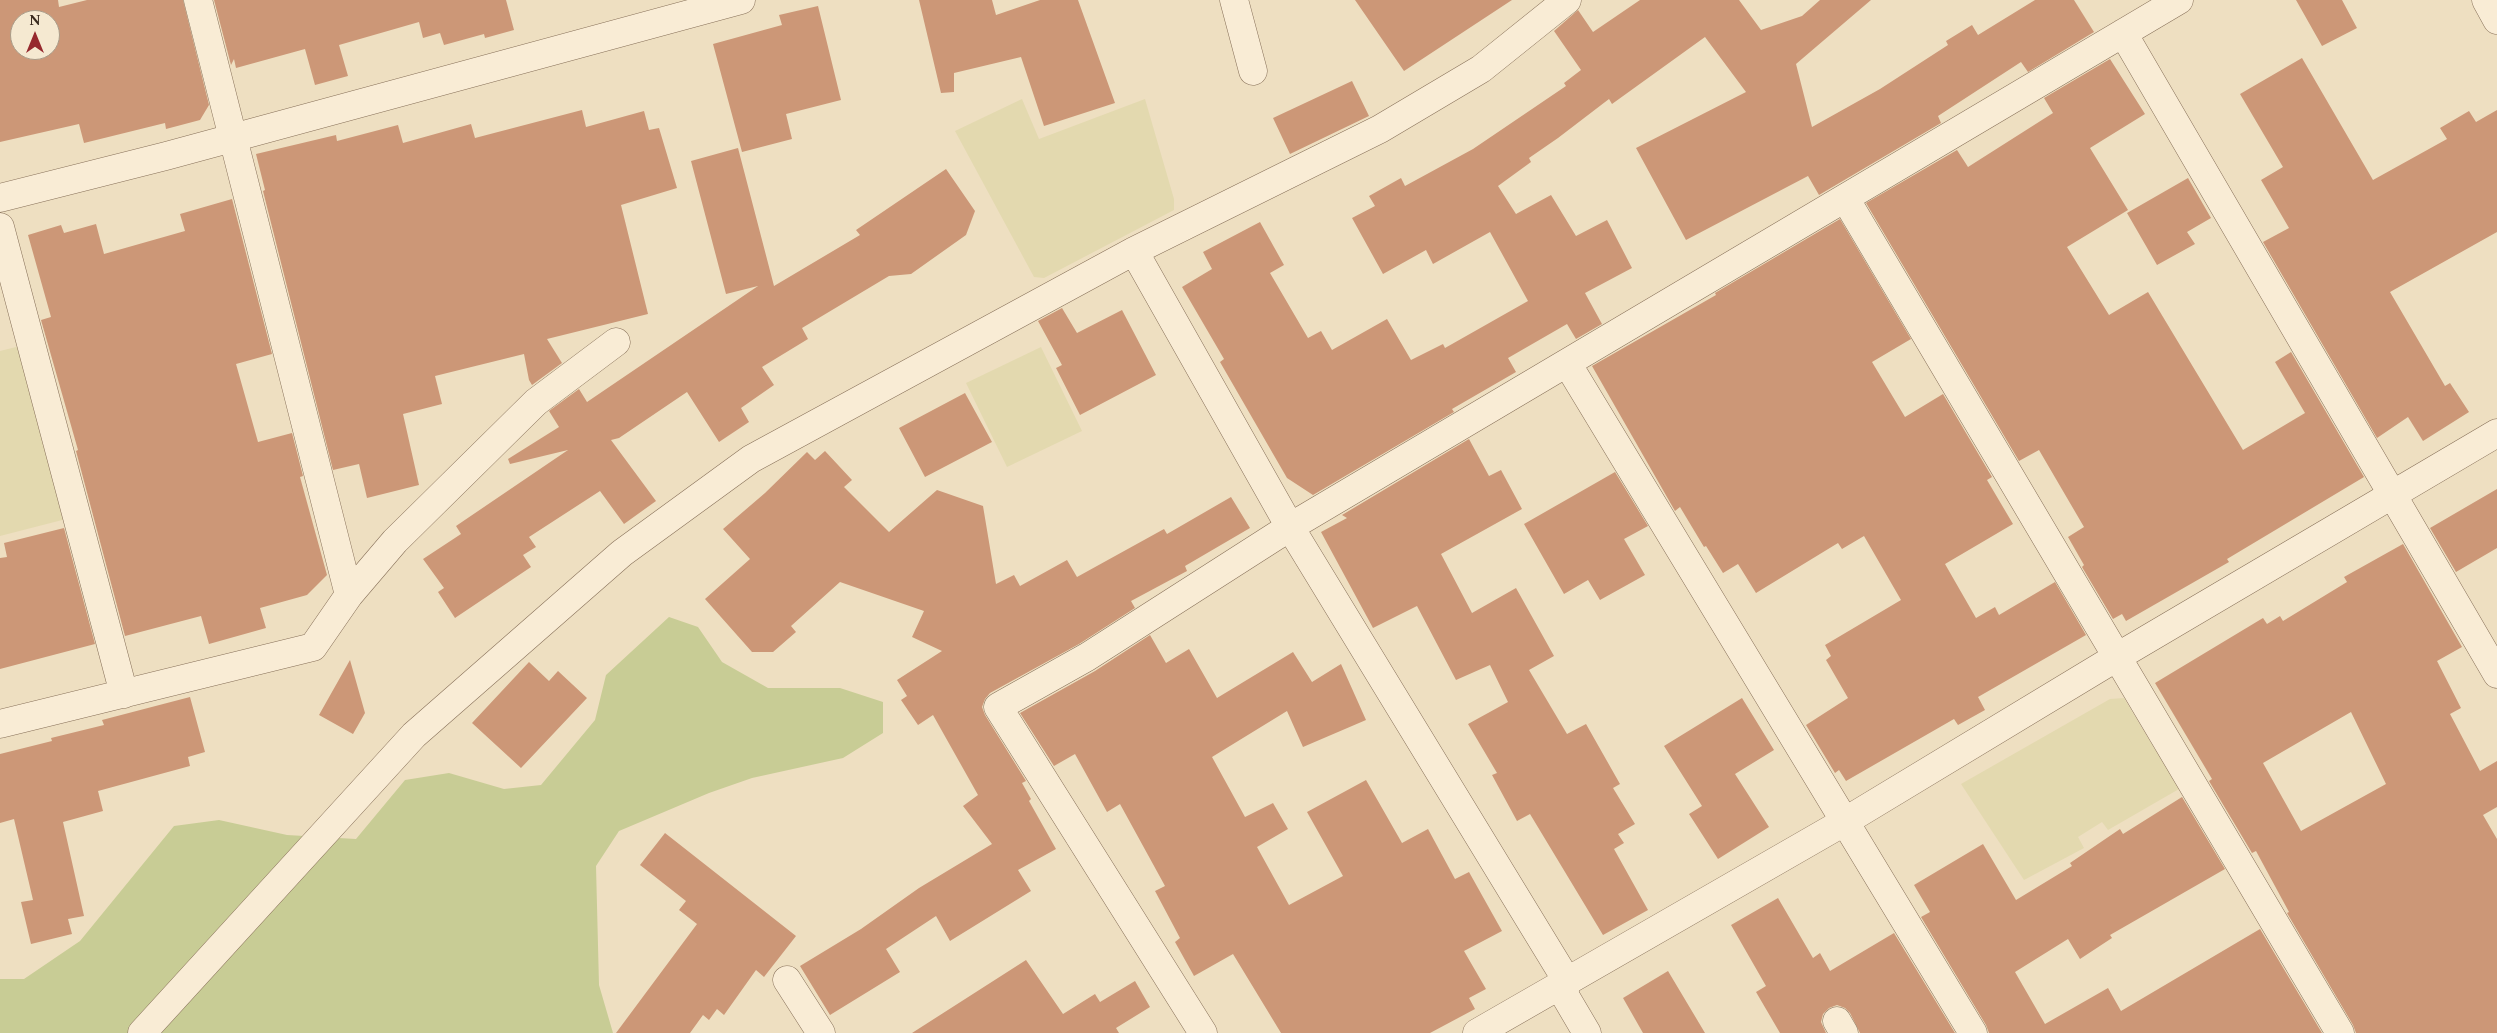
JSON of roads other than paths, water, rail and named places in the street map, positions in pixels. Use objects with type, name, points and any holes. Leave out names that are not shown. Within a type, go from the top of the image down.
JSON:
[{"type":"street","points":[[198,0],[349,595]]},
{"type":"street","points":[[0,198],[234,138],[741,0]]},
{"type":"street","points":[[1234,0],[1252,71]]},
{"type":"street","points":[[142,1033],[414,735],[622,553],[752,458],[1134,251],[1380,130],[1481,70],[1568,0]]},
{"type":"street","points":[[1203,1033],[998,707],[1087,657],[1290,527],[2179,0]]},
{"type":"street","points":[[2486,0],[2497,20]]},
{"type":"street","points":[[2123,33],[2497,674]]},
{"type":"street","points":[[1845,198],[2340,1033]]},
{"type":"street","points":[[0,227],[124,694]]},
{"type":"street","points":[[1134,251],[1290,527],[1567,981],[1564,994],[1587,1033]]},
{"type":"street","points":[[0,724],[313,646],[349,595],[395,541],[536,402],[616,342]]},
{"type":"street","points":[[1567,362],[1844,822],[1965,1030]]},
{"type":"street","points":[[1477,1033],[1844,822],[2117,657],[2497,434]]},
{"type":"street","points":[[788,980],[821,1033]]}]
